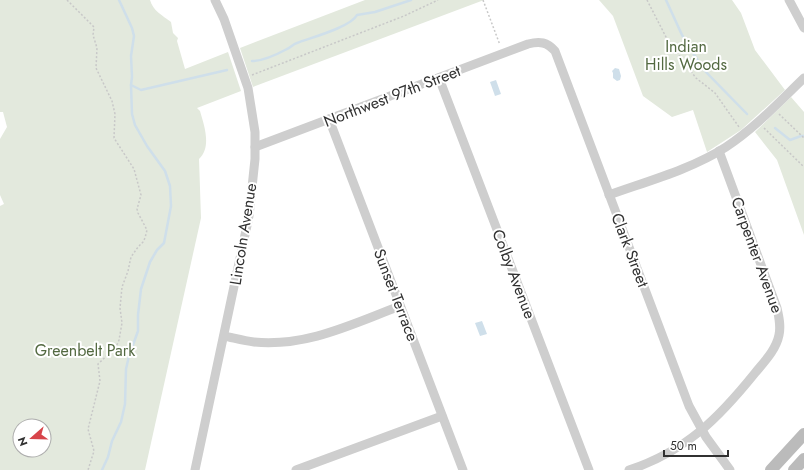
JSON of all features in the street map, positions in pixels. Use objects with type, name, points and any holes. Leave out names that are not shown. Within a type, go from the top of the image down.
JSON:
[{"type":"main road","points":[[771,470],[804,434]]},
{"type":"main road","points":[[794,470],[804,459]]},
{"type":"street","name":"Lincoln Avenue","points":[[195,470],[249,216],[255,147],[252,110],[248,88],[224,19],[215,0]]},
{"type":"street","points":[[789,0],[804,28]]},
{"type":"street","name":"Clark Street","points":[[528,44],[542,42],[551,46],[555,51],[689,406],[702,430],[730,470]]},
{"type":"street","name":"Northwest 97th Street","points":[[255,147],[528,44]]},
{"type":"street","name":"Colby Avenue","points":[[440,78],[589,470]]},
{"type":"street","points":[[609,195],[688,166],[719,151],[751,128],[804,78]]},
{"type":"street","name":"Sunset Terrace","points":[[329,119],[463,470]]},
{"type":"street","name":"Carpenter Avenue","points":[[629,470],[662,457],[695,437],[720,415],[774,349],[779,335],[780,320],[777,308],[719,151]]},
{"type":"street","points":[[224,336],[252,342],[285,343],[301,341],[316,337],[400,306]]},
{"type":"street","points":[[296,470],[442,416]]},
{"type":"path","points":[[68,0],[94,27],[93,35],[97,48],[96,68],[112,101],[115,114],[114,138],[134,169],[141,195],[137,208],[138,213],[147,230],[143,242],[131,257],[122,287],[120,308],[122,323],[119,340],[116,347],[98,364],[100,381],[99,388],[88,429],[94,451],[88,470]]},
{"type":"path","points":[[252,75],[404,16],[438,0]]},
{"type":"path","points":[[484,0],[500,45]]},
{"type":"path","points":[[647,0],[666,37],[681,58],[696,78],[715,93],[739,127]]},
{"type":"path","points":[[779,114],[804,138]]},
{"type":"path","points":[[764,128],[804,167]]},
{"type":"green space","name":"Greenbelt Park","points":[[0,0],[150,0],[151,4],[156,10],[171,22],[173,33],[178,38],[177,41],[185,69],[228,52],[241,91],[197,108],[200,111],[206,136],[205,148],[199,159],[201,218],[145,470],[0,470],[0,206],[4,204],[0,195],[0,139],[7,127],[3,112],[0,112]]},
{"type":"green space","points":[[365,0],[484,0],[253,87],[240,48]]},
{"type":"green space","name":"Indian Hills Woods","points":[[599,0],[732,0],[741,13],[755,50],[785,90],[741,130],[707,152],[693,110],[672,117],[643,96],[613,16]]},
{"type":"green space","points":[[791,97],[804,112],[804,235],[777,160],[755,132]]},
{"type":"shaded area","points":[[615,68],[619,69],[621,76],[620,80],[617,81],[613,78],[612,71]]},
{"type":"shaded area","points":[[496,80],[501,94],[495,96],[490,82]]},
{"type":"shaded area","points":[[482,321],[487,334],[480,336],[475,323]]},
{"type":"waterway","points":[[102,470],[108,457],[112,441],[121,422],[125,404],[126,369],[138,331],[141,289],[150,262],[157,250],[164,243],[171,206],[170,186],[165,171],[147,146],[135,125],[132,114],[131,56],[134,36],[132,28],[119,0]]},
{"type":"waterway","points":[[252,61],[270,57],[296,44],[339,28],[347,24],[357,15],[375,12],[411,0]]},
{"type":"waterway","points":[[666,0],[682,35],[703,69],[747,114]]},
{"type":"waterway","points":[[131,85],[141,90],[227,70]]},
{"type":"waterway","points":[[775,128],[790,140],[804,136]]}]
